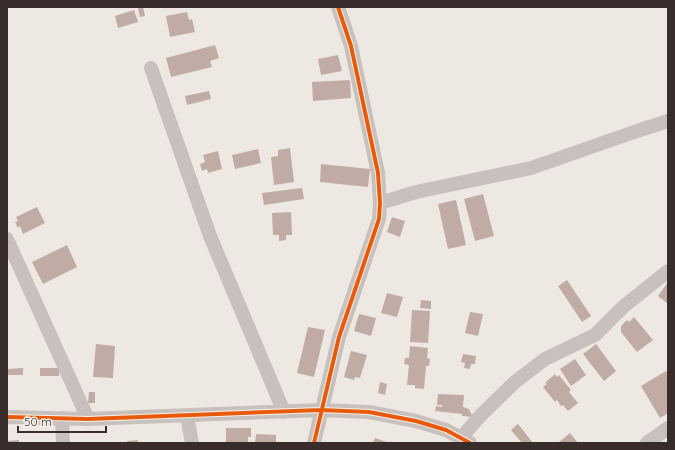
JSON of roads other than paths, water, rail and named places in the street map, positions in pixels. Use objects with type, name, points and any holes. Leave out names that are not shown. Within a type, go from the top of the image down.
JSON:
[{"type":"street","points":[[314,443],[339,337],[379,219],[380,203],[377,166],[350,46],[338,7]]},
{"type":"street","points":[[150,68],[210,236],[284,412]]},
{"type":"street","points":[[380,203],[416,192],[531,168],[637,130],[668,121]]},
{"type":"street","points":[[7,239],[88,419]]},
{"type":"street","points":[[7,417],[88,419],[321,410],[369,412],[416,421],[446,430],[466,441],[480,416],[515,382],[545,359],[595,335],[623,307],[668,271]]},
{"type":"street","points":[[187,416],[192,443]]},
{"type":"street","points":[[62,418],[63,443]]},
{"type":"street","points":[[647,443],[668,428]]}]
